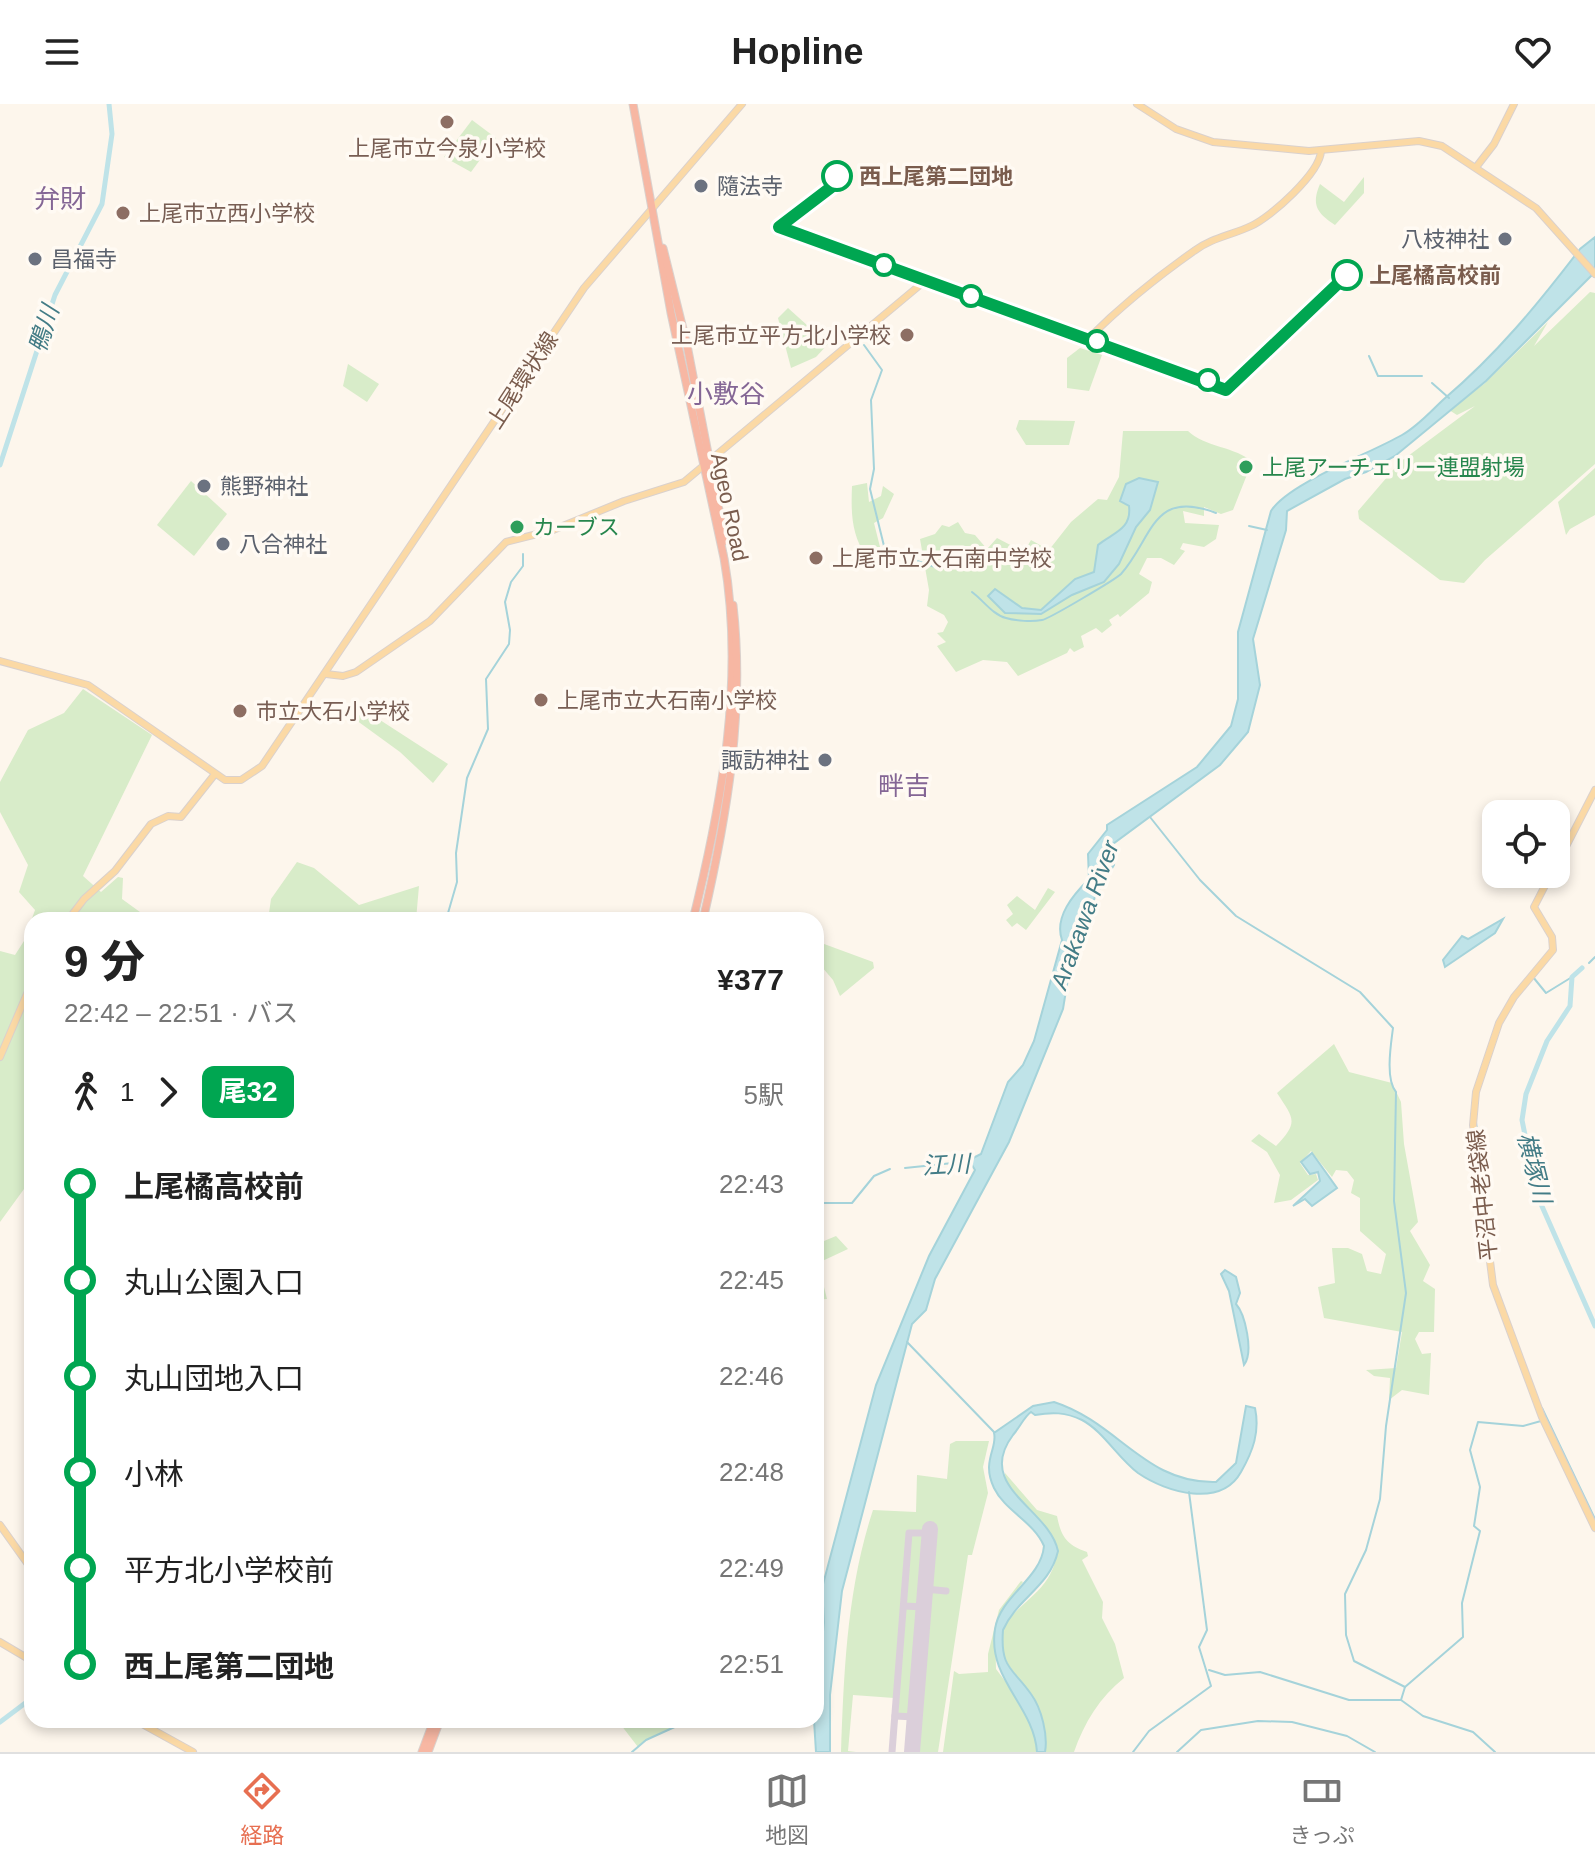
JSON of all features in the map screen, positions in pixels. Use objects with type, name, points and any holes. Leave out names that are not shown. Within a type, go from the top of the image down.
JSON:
[{"type":"highway","name":"Ageo Road","points":[[635,104],[652,208],[727,575],[729,712],[717,815],[695,912]]},
{"type":"highway","name":"Ageo Road","points":[[652,208],[710,461],[730,573],[738,668],[731,778],[705,912]]},
{"type":"highway","points":[[425,1752],[434,1728]]},
{"type":"main road","name":"上尾環状線","points":[[215,774],[234,782],[262,766],[579,296],[742,104]]},
{"type":"main road","points":[[1137,104],[1176,129],[1213,142],[1321,151],[1424,142],[1449,149],[1536,208],[1595,274]]},
{"type":"main road","points":[[1477,166],[1494,144],[1514,104]]},
{"type":"main road","points":[[326,674],[343,676],[356,672],[423,627],[512,539],[549,531],[625,500],[670,489],[703,467],[926,280],[1089,338],[1110,314],[1195,250],[1265,217],[1310,174],[1320,161],[1321,151]]},
{"type":"main road","points":[[0,661],[88,685],[215,774],[181,817],[164,817],[146,829],[115,871],[75,912]]},
{"type":"main road","points":[[1570,839],[1595,790]]},
{"type":"main road","name":"平沼中老袋線","points":[[1544,888],[1534,907],[1552,937],[1554,949],[1502,1016],[1476,1092],[1473,1125],[1493,1285],[1542,1417],[1595,1528]]},
{"type":"main road","points":[[0,1057],[24,1001]]},
{"type":"main road","points":[[0,1525],[24,1559]]},
{"type":"main road","points":[[0,1640],[24,1655]]},
{"type":"main road","points":[[150,1728],[193,1752]]},
{"type":"main road","points":[[156,1728],[200,1752]]},
{"type":"green space","points":[[472,120],[496,138],[471,172],[444,157]]},
{"type":"green space","points":[[1364,177],[1364,193],[1335,225],[1317,208],[1320,184],[1344,202]]},
{"type":"green space","points":[[1590,292],[1595,293],[1595,464],[1485,560],[1464,583],[1440,580],[1359,519],[1358,511],[1400,462],[1475,406],[1457,415],[1449,410],[1484,384],[1548,322],[1534,346]]},
{"type":"green space","points":[[788,308],[828,344],[816,357],[791,368],[778,318]]},
{"type":"green space","points":[[1080,348],[1102,355],[1089,391],[1067,388],[1067,358]]},
{"type":"green space","points":[[348,364],[379,384],[367,402],[343,386]]},
{"type":"green space","points":[[1019,420],[1075,421],[1069,445],[1026,445],[1016,429]]},
{"type":"green space","points":[[1123,431],[1188,431],[1252,462],[1233,510],[1221,514],[1204,507],[1204,516],[1183,511],[1185,523],[1219,525],[1216,539],[1204,547],[1183,543],[1180,549],[1185,551],[1174,565],[1161,558],[1147,558],[1139,574],[1152,582],[1149,593],[1120,617],[1118,614],[1109,620],[1112,625],[1102,633],[1096,628],[1081,636],[1084,647],[1074,652],[1070,648],[1067,653],[1018,676],[1007,662],[983,660],[956,672],[937,646],[946,642],[937,633],[943,632],[948,622],[944,615],[927,606],[929,590],[920,539],[935,534],[942,525],[949,527],[958,522],[965,533],[975,535],[987,549],[997,538],[1024,552],[1031,540],[1049,550],[1071,522],[1098,499],[1107,500],[1119,477]]},
{"type":"green space","points":[[1595,468],[1595,515],[1570,529],[1566,535],[1558,502]]},
{"type":"green space","points":[[191,481],[227,514],[194,556],[157,525]]},
{"type":"green space","points":[[867,483],[869,502],[881,496],[883,486],[894,494],[883,518],[874,523],[881,551],[874,550],[866,556],[855,531],[852,486]]},
{"type":"green space","points":[[83,689],[152,735],[83,876],[101,892],[118,877],[123,878],[122,899],[140,912],[34,912],[19,892],[28,865],[0,812],[0,782],[28,730],[64,713]]},
{"type":"green space","points":[[363,709],[448,764],[433,783],[400,752],[356,720]]},
{"type":"green space","points":[[297,862],[314,868],[359,905],[419,886],[417,912],[269,912],[271,899]]},
{"type":"green space","points":[[1048,888],[1055,892],[1026,930],[1017,923],[1012,927],[1006,920],[1013,914],[1007,905],[1017,896],[1035,910]]},
{"type":"green space","points":[[24,941],[24,1189],[0,1222],[0,951],[15,955]]},
{"type":"green space","points":[[824,944],[873,962],[874,968],[840,996],[824,969]]},
{"type":"green space","points":[[1334,1044],[1349,1072],[1392,1083],[1401,1102],[1404,1144],[1418,1222],[1410,1231],[1430,1265],[1423,1281],[1435,1289],[1434,1332],[1419,1332],[1415,1339],[1422,1354],[1431,1353],[1429,1395],[1402,1390],[1389,1400],[1390,1378],[1374,1376],[1366,1370],[1396,1368],[1402,1332],[1324,1318],[1318,1287],[1335,1283],[1332,1248],[1348,1248],[1362,1254],[1367,1271],[1381,1274],[1386,1254],[1360,1231],[1360,1198],[1351,1193],[1354,1180],[1347,1171],[1336,1170],[1332,1177],[1311,1151],[1300,1163],[1308,1175],[1316,1174],[1318,1180],[1291,1200],[1274,1203],[1280,1175],[1267,1152],[1251,1141],[1259,1134],[1276,1146],[1283,1138],[1292,1120],[1277,1093]]},
{"type":"green space","points":[[836,1236],[848,1249],[824,1260],[824,1241]]},
{"type":"green space","points":[[956,1441],[989,1441],[983,1467],[988,1493],[972,1555],[968,1555],[938,1752],[917,1752],[934,1529],[927,1527],[926,1531],[908,1530],[894,1698],[853,1695],[848,1751],[856,1752],[841,1752],[852,1600],[873,1510],[916,1512],[917,1475],[947,1479],[950,1444]]},
{"type":"green space","points":[[1005,1473],[1037,1510],[1057,1516],[1063,1535],[1070,1543],[1087,1552],[1088,1556],[1082,1560],[1103,1602],[1102,1618],[1115,1644],[1124,1678],[1094,1711],[1074,1752],[1045,1752],[1044,1731],[1037,1706],[1008,1663],[1001,1645],[1005,1624],[1048,1578],[1056,1560],[1055,1544],[1049,1532],[1016,1499],[1008,1487]]},
{"type":"green space","points":[[911,1534],[925,1535],[920,1605],[906,1604]]},
{"type":"green space","points":[[1021,1581],[999,1615],[995,1628],[996,1669],[1020,1701],[1037,1736],[1037,1752],[943,1752],[954,1671],[959,1674],[988,1672],[988,1654],[999,1610]]},
{"type":"green space","points":[[905,1608],[919,1609],[911,1714],[898,1713]]},
{"type":"green space","points":[[623,1728],[674,1728],[646,1740],[638,1747]]},
{"type":"water","name":"Arakawa River","points":[[1595,237],[1595,272],[1486,381],[1395,456],[1287,511],[1286,530],[1253,639],[1260,685],[1248,732],[1220,765],[1113,844],[1109,853],[1115,854],[1114,865],[1095,896],[1086,932],[1071,960],[1063,1009],[1009,1142],[935,1279],[926,1310],[912,1324],[842,1591],[830,1695],[830,1752],[816,1752],[814,1728],[824,1728],[824,1580],[876,1385],[929,1256],[975,1170],[969,1160],[981,1154],[1008,1082],[1023,1065],[1034,1041],[1062,940],[1063,915],[1071,899],[1089,879],[1088,854],[1107,830],[1107,825],[1197,767],[1231,726],[1238,699],[1238,632],[1271,511],[1294,490],[1402,435],[1419,423],[1499,346],[1580,249]]},
{"type":"water","points":[[1139,478],[1158,482],[1150,510],[1136,527],[1119,564],[1104,582],[1072,595],[1041,614],[1005,613],[988,596],[995,589],[1022,608],[1041,610],[1075,579],[1094,572],[1098,545],[1120,530],[1127,521],[1129,506],[1120,501],[1126,484]]},
{"type":"water","points":[[1503,919],[1495,933],[1445,967],[1443,960],[1462,936],[1468,939]]},
{"type":"water","points":[[1312,1153],[1337,1188],[1312,1206],[1305,1199],[1293,1206],[1320,1181],[1318,1172],[1310,1174],[1301,1162]]},
{"type":"water","points":[[1225,1270],[1236,1277],[1240,1293],[1236,1304],[1245,1324],[1248,1343],[1244,1365],[1229,1291],[1221,1274]]},
{"type":"water","points":[[1054,1402],[1097,1424],[1151,1463],[1191,1480],[1216,1482],[1236,1463],[1246,1406],[1255,1408],[1257,1425],[1252,1449],[1232,1483],[1221,1490],[1193,1494],[1164,1486],[1138,1473],[1090,1425],[1070,1415],[1035,1415],[1031,1412],[1013,1435],[1003,1453],[1002,1469],[1008,1483],[1052,1536],[1058,1551],[1048,1574],[1016,1609],[1003,1630],[1006,1661],[1035,1700],[1041,1715],[1046,1746],[1045,1752],[1037,1752],[1028,1720],[1004,1678],[994,1647],[998,1617],[1036,1568],[1044,1546],[1034,1530],[999,1496],[990,1478],[989,1463],[994,1433],[1033,1406]]},
{"type":"waterway","name":"鴨川","points":[[0,465],[55,295],[102,204],[112,134],[109,104]]},
{"type":"waterway","points":[[864,345],[882,370],[871,400],[874,469],[870,489],[885,550],[938,568]]},
{"type":"waterway","points":[[1369,356],[1378,376],[1422,376]]},
{"type":"waterway","points":[[1432,383],[1449,398]]},
{"type":"waterway","points":[[972,592],[1001,616],[1042,620],[1121,574],[1148,532],[1166,512],[1179,507],[1195,507],[1216,513]]},
{"type":"waterway","points":[[1249,526],[1267,530]]},
{"type":"waterway","points":[[448,912],[457,882],[456,853],[467,778],[488,729],[486,679],[509,644],[505,602],[511,582],[523,566],[523,554]]},
{"type":"waterway","points":[[1150,817],[1200,880],[1236,916],[1360,992],[1393,1028],[1390,1061],[1391,1079],[1396,1092],[1394,1201],[1406,1293],[1386,1426],[1380,1499],[1366,1550],[1345,1594],[1346,1635],[1354,1661],[1405,1687]]},
{"type":"waterway","name":"横塚川","points":[[1589,963],[1595,957]]},
{"type":"waterway","name":"横塚川","points":[[1582,968],[1572,977],[1570,1006],[1547,1041],[1526,1094],[1522,1120],[1537,1195],[1595,1326]]},
{"type":"waterway","points":[[1533,977],[1546,993],[1572,977]]},
{"type":"waterway","points":[[1476,1122],[1478,1139]]},
{"type":"waterway","name":"江川","points":[[905,1168],[972,1161]]},
{"type":"waterway","name":"江川","points":[[824,1203],[852,1203],[874,1176],[890,1169]]},
{"type":"waterway","points":[[907,1342],[994,1432]]},
{"type":"waterway","points":[[1542,1408],[1595,1519]]},
{"type":"waterway","points":[[1401,1700],[1405,1687],[1463,1637],[1462,1603],[1480,1531],[1474,1526],[1480,1487],[1470,1450],[1478,1422],[1523,1426],[1541,1421]]},
{"type":"waterway","points":[[1133,1752],[1149,1731],[1211,1686],[1199,1647],[1207,1630],[1189,1492]]},
{"type":"waterway","points":[[1209,1670],[1225,1675],[1260,1672],[1349,1700],[1401,1700],[1423,1716],[1473,1732],[1495,1752]]},
{"type":"waterway","name":"江川","points":[[0,1722],[24,1704]]},
{"type":"waterway","points":[[1177,1752],[1201,1730],[1258,1721],[1292,1722],[1347,1736],[1375,1752]]},
{"type":"waterway","points":[[632,1752],[646,1740],[672,1728]]},
{"type":"taxiway","points":[[892,1752],[909,1533],[930,1533]]},
{"type":"taxiway","points":[[925,1589],[946,1591]]},
{"type":"taxiway","points":[[904,1606],[924,1607]]},
{"type":"taxiway","points":[[895,1716],[915,1717]]},
{"type":"runway","points":[[912,1752],[930,1529]]},
{"type":"bus line","name":"尾32","points":[[837,176],[838,182],[779,227],[1204,379],[1226,390],[1347,275]]},
{"type":"place","name":"上尾市立今泉小学校","points":[[447,122]]},
{"type":"place","name":"西上尾第二団地","points":[[837,176]]},
{"type":"place","name":"隨法寺","points":[[701,186]]},
{"type":"place","name":"上尾市立西小学校","points":[[123,213]]},
{"type":"place","name":"八枝神社","points":[[1505,239]]},
{"type":"place","name":"昌福寺","points":[[35,259]]},
{"type":"place","name":"上尾橘高校前","points":[[1347,275]]},
{"type":"place","name":"上尾市立平方北小学校","points":[[907,335]]},
{"type":"place","name":"上尾アーチェリー連盟射場","points":[[1246,467]]},
{"type":"place","name":"熊野神社","points":[[204,486]]},
{"type":"place","name":"カーブス","points":[[517,527]]},
{"type":"place","name":"八合神社","points":[[223,544]]},
{"type":"place","name":"上尾市立大石南中学校","points":[[816,558]]},
{"type":"place","name":"上尾市立大石南小学校","points":[[541,700]]},
{"type":"place","name":"市立大石小学校","points":[[240,711]]},
{"type":"place","name":"諏訪神社","points":[[825,760]]},
{"type":"district","name":"弁財","points":[[60,199]]},
{"type":"district","name":"小敷谷","points":[[726,394]]},
{"type":"district","name":"畔吉","points":[[904,786]]}]
